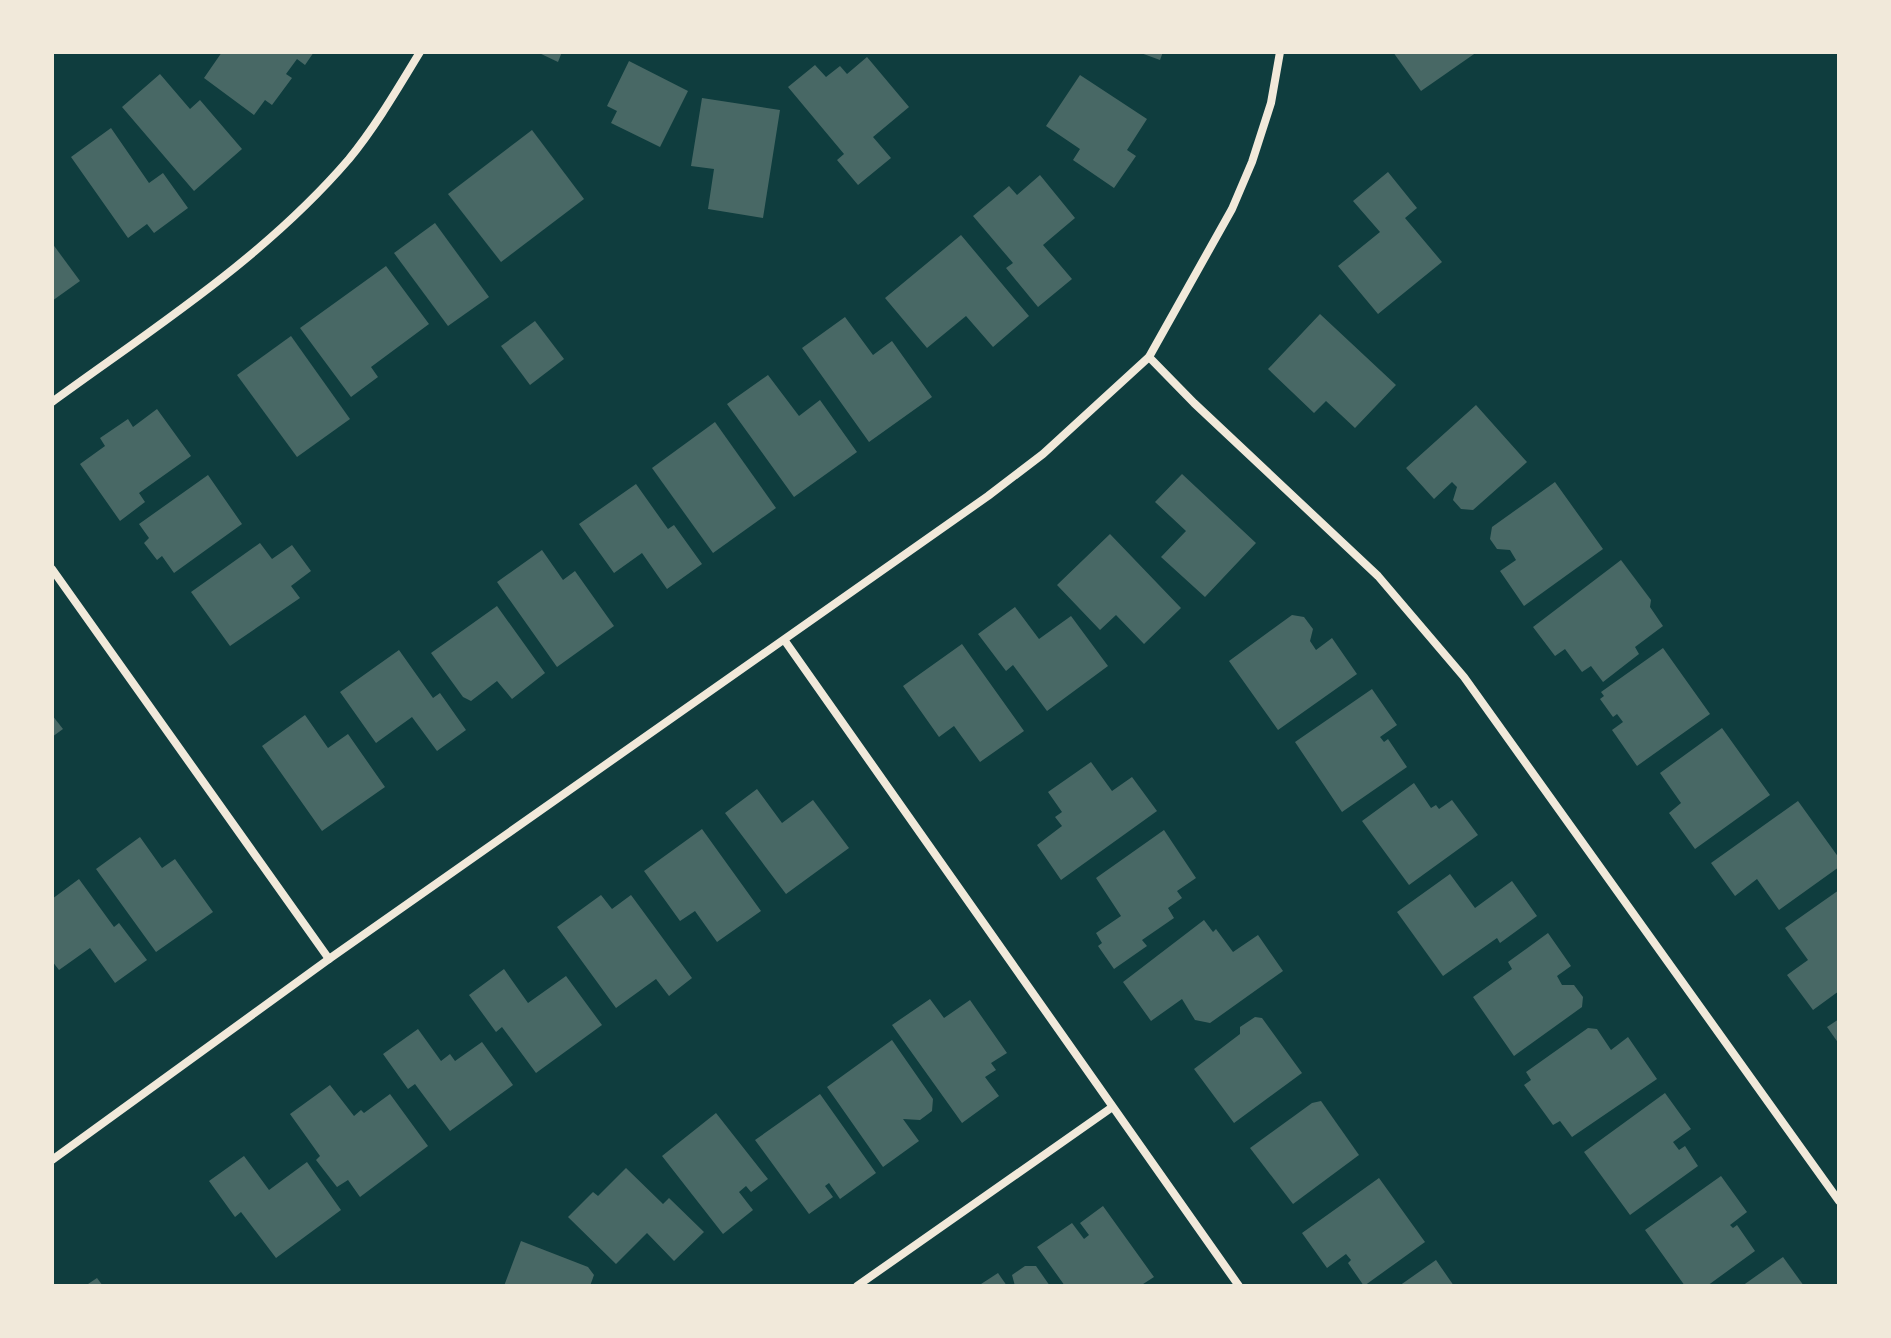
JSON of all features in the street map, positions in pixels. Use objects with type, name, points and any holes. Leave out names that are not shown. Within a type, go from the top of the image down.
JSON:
[{"type":"street","points":[[52,402],[220,280],[304,207],[350,157],[420,52]]},
{"type":"street","points":[[52,1160],[329,959],[785,641],[1043,454],[1149,357],[1232,209],[1252,162],[1271,103],[1280,52]]},
{"type":"street","points":[[1149,357],[1378,576],[1464,677],[1839,1201]]},
{"type":"street","points":[[52,569],[329,959]]},
{"type":"street","points":[[785,641],[1239,1286]]},
{"type":"street","points":[[857,1286],[1111,1108]]},
{"type":"building","points":[[222,52],[314,52],[305,65],[297,59],[286,74],[292,78],[272,105],[265,100],[254,115],[204,78]]},
{"type":"building","points":[[537,52],[562,52],[558,62]]},
{"type":"building","points":[[1138,52],[1163,52],[1160,60]]},
{"type":"building","points":[[1393,52],[1477,52],[1421,91]]},
{"type":"building","points":[[867,57],[909,107],[873,137],[891,158],[858,185],[837,160],[844,154],[788,87],[815,65],[826,77],[840,66],[847,74]]},
{"type":"building","points":[[629,61],[688,91],[660,147],[611,123],[617,111],[607,106]]},
{"type":"building","points":[[160,74],[190,109],[200,100],[242,149],[194,191],[122,107]]},
{"type":"building","points":[[1080,75],[1147,119],[1127,150],[1136,156],[1114,188],[1073,160],[1080,149],[1046,126]]},
{"type":"building","points":[[702,98],[780,110],[763,218],[708,209],[714,169],[691,166]]},
{"type":"building","points":[[111,128],[149,183],[163,173],[188,208],[154,233],[147,224],[128,238],[71,157]]},
{"type":"building","points":[[532,130],[584,199],[501,262],[448,194]]},
{"type":"building","points":[[1388,172],[1417,208],[1405,218],[1442,262],[1378,314],[1338,266],[1380,232],[1353,201]]},
{"type":"building","points":[[1040,175],[1075,218],[1043,245],[1072,279],[1038,307],[1006,268],[1013,263],[973,216],[1009,186],[1017,195]]},
{"type":"building","points":[[435,223],[489,297],[448,326],[394,253]]},
{"type":"building","points":[[961,235],[1029,316],[993,347],[966,316],[927,348],[885,298]]},
{"type":"building","points":[[52,243],[80,281],[52,301]]},
{"type":"building","points":[[386,266],[429,324],[371,367],[378,377],[351,397],[300,328]]},
{"type":"building","points":[[1320,314],[1396,385],[1355,428],[1326,401],[1314,413],[1268,369]]},
{"type":"building","points":[[845,317],[873,355],[892,341],[932,397],[869,442],[802,348]]},
{"type":"building","points":[[535,321],[564,359],[530,385],[501,346]]},
{"type":"building","points":[[291,336],[350,419],[297,457],[237,375]]},
{"type":"building","points":[[768,375],[799,416],[820,400],[857,452],[794,497],[727,404]]},
{"type":"building","points":[[1476,405],[1527,462],[1473,510],[1461,509],[1453,500],[1457,487],[1452,482],[1434,499],[1406,468]]},
{"type":"building","points":[[157,409],[191,456],[139,493],[145,502],[120,521],[80,464],[105,446],[100,438],[128,419],[133,427]]},
{"type":"building","points":[[715,422],[776,508],[713,553],[652,468]]},
{"type":"building","points":[[1182,474],[1256,543],[1205,597],[1161,557],[1186,531],[1155,502]]},
{"type":"building","points":[[208,475],[242,524],[174,573],[162,556],[157,560],[144,543],[149,538],[139,524]]},
{"type":"building","points":[[1555,482],[1603,549],[1524,606],[1500,571],[1516,560],[1510,550],[1497,549],[1490,539],[1492,527]]},
{"type":"building","points":[[636,484],[668,529],[674,525],[702,564],[667,589],[642,553],[614,573],[579,524]]},
{"type":"building","points":[[1110,534],[1181,608],[1144,644],[1116,615],[1100,630],[1057,585]]},
{"type":"building","points":[[260,543],[272,559],[292,545],[311,571],[291,586],[300,598],[230,646],[191,592]]},
{"type":"building","points":[[542,550],[563,580],[575,571],[614,626],[557,667],[497,582]]},
{"type":"building","points":[[1621,560],[1651,600],[1650,607],[1663,626],[1635,647],[1639,654],[1603,682],[1591,666],[1582,672],[1565,649],[1555,656],[1533,627]]},
{"type":"building","points":[[497,606],[545,673],[512,699],[497,681],[471,701],[463,697],[431,653]]},
{"type":"building","points":[[1015,607],[1039,639],[1071,616],[1108,666],[1047,711],[1013,665],[1006,671],[978,634]]},
{"type":"building","points":[[1292,615],[1304,617],[1313,629],[1310,641],[1316,650],[1332,638],[1357,674],[1278,730],[1229,661]]},
{"type":"building","points":[[962,644],[1024,731],[980,762],[954,726],[939,737],[903,686]]},
{"type":"building","points":[[1663,648],[1710,714],[1637,766],[1612,730],[1623,722],[1617,714],[1613,717],[1600,699],[1604,696],[1601,692]]},
{"type":"building","points":[[399,650],[433,698],[440,693],[466,730],[437,751],[412,717],[376,743],[340,692]]},
{"type":"building","points":[[1372,689],[1397,725],[1380,737],[1384,742],[1388,739],[1407,767],[1342,812],[1295,742]]},
{"type":"building","points":[[52,715],[63,729],[52,737]]},
{"type":"building","points":[[305,715],[328,748],[348,734],[385,787],[322,831],[262,746]]},
{"type":"building","points":[[1722,728],[1770,795],[1695,849],[1669,813],[1681,803],[1660,773]]},
{"type":"building","points":[[1091,762],[1112,791],[1132,777],[1157,811],[1061,880],[1037,845],[1062,826],[1055,817],[1062,812],[1048,792]]},
{"type":"building","points":[[1414,783],[1431,808],[1436,805],[1439,809],[1452,800],[1478,835],[1409,885],[1362,821]]},
{"type":"building","points":[[757,789],[782,823],[813,800],[849,848],[786,894],[725,813]]},
{"type":"building","points":[[1798,801],[1839,858],[1839,867],[1779,910],[1757,879],[1735,896],[1711,863]]},
{"type":"building","points":[[702,829],[761,911],[717,942],[695,911],[680,921],[644,871]]},
{"type":"building","points":[[1164,830],[1196,878],[1177,891],[1182,898],[1168,908],[1174,918],[1142,940],[1147,946],[1114,969],[1098,946],[1102,943],[1096,933],[1121,916],[1096,878]]},
{"type":"building","points":[[140,837],[162,868],[175,859],[213,912],[156,952],[96,869]]},
{"type":"building","points":[[1450,874],[1475,908],[1512,881],[1537,916],[1500,943],[1497,938],[1443,976],[1397,912]]},
{"type":"building","points":[[79,879],[114,927],[119,923],[147,960],[115,983],[90,948],[59,970],[52,961],[52,899]]},
{"type":"building","points":[[1839,890],[1839,991],[1813,1010],[1787,975],[1808,960],[1785,928]]},
{"type":"building","points":[[601,895],[612,909],[631,895],[692,978],[669,996],[656,979],[616,1008],[557,927]]},
{"type":"building","points":[[1204,920],[1213,932],[1216,929],[1233,952],[1258,935],[1283,971],[1210,1023],[1195,1020],[1182,999],[1151,1021],[1123,982]]},
{"type":"building","points":[[1548,933],[1571,966],[1557,976],[1562,985],[1574,985],[1583,997],[1582,1007],[1514,1056],[1473,997],[1512,969],[1508,962]]},
{"type":"building","points":[[504,969],[528,1003],[566,976],[602,1025],[536,1073],[502,1027],[496,1032],[469,995]]},
{"type":"building","points":[[930,999],[944,1018],[970,1000],[1007,1053],[991,1063],[996,1070],[985,1077],[999,1096],[962,1123],[892,1025]]},
{"type":"building","points":[[1255,1017],[1262,1018],[1302,1073],[1234,1123],[1194,1069],[1240,1034],[1240,1027]]},
{"type":"building","points":[[1839,1019],[1839,1044],[1827,1027]]},
{"type":"building","points":[[1588,1028],[1597,1029],[1611,1050],[1628,1037],[1657,1079],[1572,1137],[1560,1121],[1553,1125],[1524,1085],[1531,1080],[1526,1072]]},
{"type":"building","points":[[418,1029],[441,1061],[450,1054],[455,1061],[482,1042],[513,1085],[450,1131],[415,1084],[408,1089],[383,1054]]},
{"type":"building","points":[[892,1040],[933,1099],[932,1111],[920,1120],[903,1119],[919,1141],[883,1167],[827,1087]]},
{"type":"building","points":[[330,1085],[354,1116],[361,1110],[364,1113],[390,1094],[428,1146],[360,1197],[348,1180],[337,1187],[316,1160],[320,1156],[290,1114]]},
{"type":"building","points":[[1665,1093],[1691,1129],[1673,1142],[1679,1150],[1685,1146],[1698,1166],[1630,1215],[1584,1152]]},
{"type":"building","points":[[820,1094],[876,1173],[840,1199],[829,1183],[825,1186],[833,1197],[809,1214],[755,1140]]},
{"type":"building","points":[[1321,1101],[1359,1155],[1293,1204],[1250,1148],[1312,1103]]},
{"type":"building","points":[[716,1113],[768,1179],[751,1192],[746,1186],[739,1192],[753,1210],[723,1234],[662,1156]]},
{"type":"building","points":[[244,1156],[269,1190],[307,1162],[341,1210],[276,1258],[241,1212],[235,1217],[209,1181]]},
{"type":"building","points":[[626,1168],[663,1204],[669,1198],[704,1232],[674,1261],[647,1233],[616,1264],[568,1217],[593,1192],[598,1196]]},
{"type":"building","points":[[1721,1176],[1747,1212],[1730,1225],[1733,1228],[1737,1225],[1755,1251],[1707,1286],[1685,1286],[1645,1230]]},
{"type":"building","points":[[1379,1178],[1425,1242],[1364,1286],[1348,1263],[1351,1260],[1346,1254],[1327,1268],[1302,1233]]},
{"type":"building","points":[[1103,1206],[1154,1277],[1140,1286],[1065,1286],[1037,1247],[1072,1223],[1084,1239],[1089,1235],[1080,1223]]},
{"type":"building","points":[[521,1241],[588,1267],[594,1275],[590,1286],[504,1286]]},
{"type":"building","points":[[1783,1257],[1804,1286],[1742,1286]]},
{"type":"building","points":[[1436,1260],[1454,1286],[1399,1286]]},
{"type":"building","points":[[1025,1266],[1036,1266],[1050,1286],[1015,1286],[1012,1275]]},
{"type":"building","points":[[998,1273],[1007,1286],[978,1286]]},
{"type":"building","points":[[97,1278],[103,1286],[85,1286]]}]
